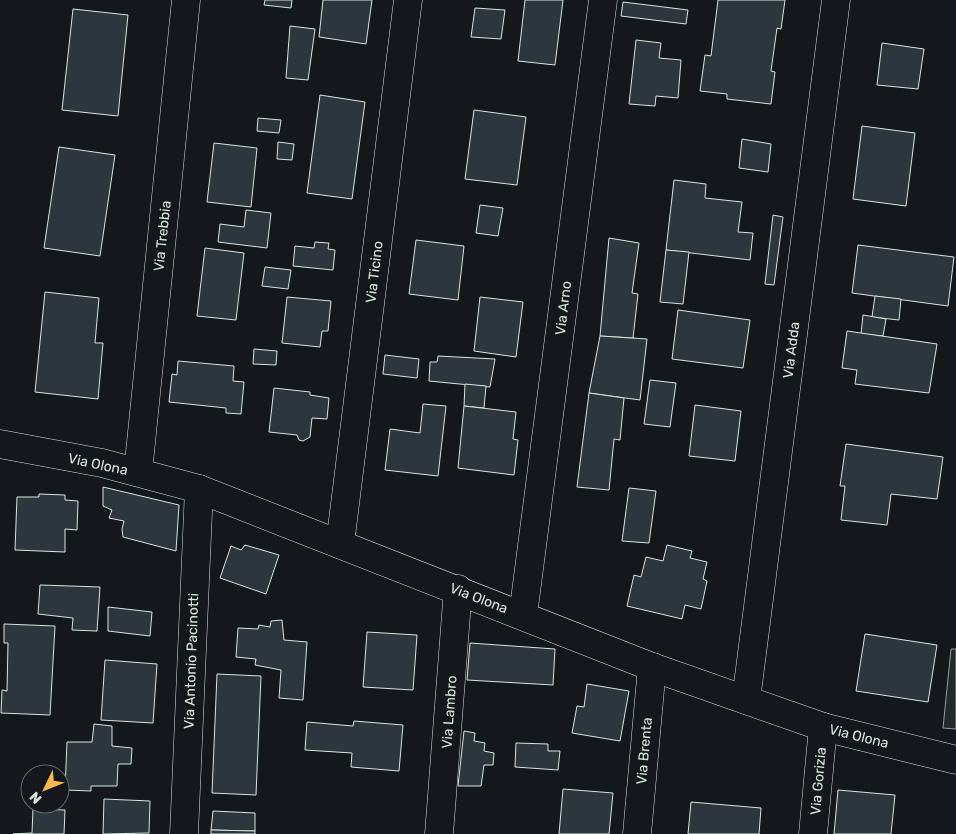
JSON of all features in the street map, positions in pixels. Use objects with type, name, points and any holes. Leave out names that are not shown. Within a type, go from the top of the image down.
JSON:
[{"type":"street","name":"Via Trebbia","points":[[138,472],[186,0]]},
{"type":"street","name":"Via Ticino","points":[[340,544],[408,0]]},
{"type":"street","name":"Via Arno","points":[[524,615],[603,0]]},
{"type":"street","name":"Via Adda","points":[[746,700],[836,0]]},
{"type":"street","name":"Via Olona","points":[[0,444],[138,472],[199,489],[458,589],[652,667],[823,727],[956,760]]},
{"type":"street","name":"Via Antonio Pacinotti","points":[[184,834],[199,489]]},
{"type":"street","name":"Via Lambro","points":[[439,834],[458,589]]},
{"type":"street","name":"Via Brenta","points":[[637,834],[652,667]]},
{"type":"street","name":"Via Gorizia","points":[[813,834],[823,727]]},
{"type":"shaded area","points":[[951,649],[956,649],[956,729],[943,728]]},
{"type":"building","points":[[265,0],[292,0],[291,8],[264,5]]},
{"type":"building","points":[[323,0],[372,0],[366,44],[319,37]]},
{"type":"building","points":[[525,0],[563,0],[555,65],[518,61]]},
{"type":"building","points":[[718,0],[785,0],[781,29],[777,28],[771,71],[775,72],[771,104],[727,99],[727,94],[700,91],[705,55],[711,56]]},
{"type":"building","points":[[623,2],[688,10],[686,24],[621,16]]},
{"type":"building","points":[[475,8],[505,10],[501,39],[471,37]]},
{"type":"building","points":[[73,9],[128,15],[118,116],[62,110]]},
{"type":"building","points":[[290,26],[315,29],[308,80],[286,78]]},
{"type":"building","points":[[636,40],[661,43],[659,58],[681,60],[678,98],[656,96],[655,106],[629,104]]},
{"type":"building","points":[[882,43],[924,49],[918,89],[877,85]]},
{"type":"building","points":[[320,95],[365,102],[352,199],[307,193]]},
{"type":"building","points":[[474,110],[526,117],[517,185],[465,179]]},
{"type":"building","points":[[258,118],[281,120],[279,133],[257,131]]},
{"type":"building","points":[[862,126],[915,133],[906,206],[853,199]]},
{"type":"building","points":[[742,139],[771,144],[768,172],[739,168]]},
{"type":"building","points":[[278,142],[294,144],[292,160],[277,159]]},
{"type":"building","points":[[214,143],[257,148],[251,207],[207,202]]},
{"type":"building","points":[[59,147],[115,155],[100,256],[44,248]]},
{"type":"building","points":[[674,180],[706,184],[705,198],[742,202],[738,232],[753,233],[750,260],[666,250]]},
{"type":"building","points":[[480,205],[503,208],[498,236],[476,233]]},
{"type":"building","points":[[246,210],[271,213],[267,248],[218,242],[220,224],[244,227]]},
{"type":"building","points":[[773,215],[783,217],[774,285],[765,284]]},
{"type":"building","points":[[609,238],[639,243],[632,293],[638,294],[633,338],[600,336]]},
{"type":"building","points":[[416,240],[464,246],[458,300],[409,294]]},
{"type":"building","points":[[315,242],[329,243],[328,249],[335,250],[333,270],[293,266],[295,246],[314,248]]},
{"type":"building","points":[[858,245],[954,257],[948,306],[852,293]]},
{"type":"building","points":[[205,248],[244,253],[236,320],[197,316]]},
{"type":"building","points":[[666,250],[689,252],[683,304],[660,302]]},
{"type":"building","points":[[265,267],[291,270],[288,289],[262,286]]},
{"type":"building","points":[[45,292],[99,298],[95,343],[103,343],[98,399],[35,392]]},
{"type":"building","points":[[875,296],[901,299],[899,320],[872,317]]},
{"type":"building","points":[[287,297],[331,301],[328,331],[322,331],[320,347],[282,343]]},
{"type":"building","points":[[480,297],[523,302],[516,357],[474,351]]},
{"type":"building","points":[[678,310],[750,320],[743,368],[672,359]]},
{"type":"building","points":[[863,315],[886,319],[883,336],[861,334]]},
{"type":"building","points":[[847,331],[937,344],[929,393],[855,384],[857,370],[842,368]]},
{"type":"building","points":[[600,336],[647,339],[640,400],[589,393]]},
{"type":"building","points":[[254,349],[277,351],[276,365],[253,364]]},
{"type":"building","points":[[385,355],[419,359],[417,378],[383,374]]},
{"type":"building","points":[[438,356],[495,359],[490,387],[429,381],[430,362],[437,362]]},
{"type":"building","points":[[178,361],[234,366],[233,381],[244,382],[241,414],[226,413],[226,408],[169,402],[172,374],[177,375]]},
{"type":"building","points":[[650,380],[676,383],[670,427],[644,424]]},
{"type":"building","points":[[465,384],[486,386],[484,408],[464,406]]},
{"type":"building","points":[[274,388],[310,392],[310,395],[329,398],[327,419],[312,418],[310,437],[303,441],[299,440],[297,435],[269,432]]},
{"type":"building","points":[[589,393],[624,398],[620,440],[614,439],[609,490],[577,487]]},
{"type":"building","points":[[423,404],[446,406],[438,476],[385,470],[390,429],[420,433]]},
{"type":"building","points":[[695,405],[741,411],[735,461],[689,456]]},
{"type":"building","points":[[464,406],[516,412],[513,439],[518,440],[514,475],[458,468]]},
{"type":"building","points":[[846,444],[943,457],[937,499],[891,494],[887,525],[841,520],[845,486],[840,486]]},
{"type":"building","points":[[103,487],[179,505],[176,551],[123,537],[124,521],[109,518],[112,510],[103,506]]},
{"type":"building","points":[[629,488],[656,491],[649,543],[622,541]]},
{"type":"building","points":[[39,494],[65,495],[65,500],[78,501],[77,530],[65,529],[65,552],[15,550],[17,497],[39,497]]},
{"type":"building","points":[[245,545],[279,555],[266,594],[220,578],[231,546],[241,550]]},
{"type":"building","points":[[667,545],[692,551],[690,558],[707,562],[703,579],[707,581],[701,609],[685,605],[682,619],[627,606],[634,575],[641,577],[646,557],[663,561]]},
{"type":"building","points":[[40,585],[100,587],[97,631],[72,630],[73,618],[38,614]]},
{"type":"building","points":[[108,607],[152,612],[150,636],[108,631]]},
{"type":"building","points":[[282,620],[284,640],[307,642],[303,700],[279,698],[281,670],[255,665],[256,659],[236,657],[238,628],[258,629],[259,625],[270,627],[271,621]]},
{"type":"building","points":[[4,624],[55,626],[50,715],[1,713],[2,690],[7,691],[8,643],[4,643]]},
{"type":"building","points":[[367,632],[417,635],[413,690],[363,687]]},
{"type":"building","points":[[865,634],[937,645],[928,702],[856,691]]},
{"type":"building","points":[[470,643],[555,649],[553,685],[467,680]]},
{"type":"building","points":[[105,660],[157,664],[153,723],[101,720]]},
{"type":"building","points":[[217,674],[261,676],[256,795],[212,793]]},
{"type":"building","points":[[587,684],[629,691],[620,741],[572,733],[577,706],[584,707]]},
{"type":"building","points":[[354,721],[403,725],[399,771],[351,767],[352,753],[305,750],[307,722],[353,726]]},
{"type":"building","points":[[94,724],[112,726],[112,746],[132,748],[131,764],[118,764],[117,786],[91,786],[91,791],[70,790],[70,764],[66,764],[67,742],[92,742]]},
{"type":"building","points":[[464,731],[475,733],[474,741],[485,743],[484,751],[494,753],[493,765],[484,765],[481,786],[458,786]]},
{"type":"building","points":[[516,743],[548,744],[548,751],[560,751],[558,770],[515,767]]},
{"type":"building","points":[[563,789],[613,793],[609,834],[559,834]]},
{"type":"building","points":[[838,790],[895,795],[891,834],[834,834]]},
{"type":"building","points":[[104,799],[150,801],[149,833],[103,834]]},
{"type":"building","points":[[691,802],[761,808],[759,834],[688,834]]},
{"type":"building","points":[[213,811],[255,813],[255,831],[211,830]]},
{"type":"building","points":[[33,814],[65,814],[64,834],[13,834],[32,833]]},
{"type":"building","points":[[211,830],[255,831],[255,834],[211,834]]}]
